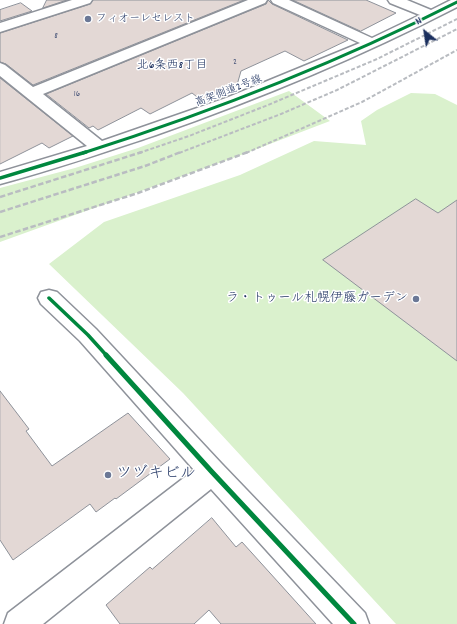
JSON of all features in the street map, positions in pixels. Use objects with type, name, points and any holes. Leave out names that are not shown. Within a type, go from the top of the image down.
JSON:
[{"type":"street","points":[[0,28],[85,0]]},
{"type":"street","points":[[32,93],[260,0]]},
{"type":"street","points":[[278,0],[371,44]]},
{"type":"street","points":[[394,0],[432,15]]},
{"type":"street","name":"高架側道2号線","points":[[0,178],[100,148],[238,99],[331,62],[457,2]]},
{"type":"street","points":[[0,68],[100,148]]},
{"type":"street","points":[[49,298],[88,335],[212,472],[354,624]]},
{"type":"street","points":[[19,624],[212,472]]},
{"type":"green space","points":[[289,91],[330,121],[241,155],[0,242],[0,188],[75,168],[138,148]]},
{"type":"green space","points":[[411,93],[435,94],[457,105],[457,624],[396,624],[183,393],[49,264],[104,222],[240,175],[314,141],[366,145],[361,121],[377,110]]},
{"type":"building","points":[[47,0],[67,0],[43,8]]},
{"type":"building","points":[[93,0],[244,0],[33,85],[6,64],[0,62],[0,33],[90,4]]},
{"type":"building","points":[[268,0],[272,4],[348,40],[304,61],[285,51],[241,71],[237,85],[234,88],[201,100],[192,93],[150,114],[141,108],[98,130],[93,126],[89,128],[46,94],[266,4]]},
{"type":"building","points":[[293,0],[366,0],[396,13],[361,31]]},
{"type":"building","points":[[21,3],[32,11],[0,21],[0,10]]},
{"type":"building","points":[[0,78],[73,136],[49,148],[42,143],[0,164]]},
{"type":"building","name":"ラ・トゥール札幌伊藤ガーデン","points":[[416,199],[438,213],[457,200],[457,361],[323,260]]},
{"type":"building","points":[[0,391],[29,429],[26,431],[52,466],[128,413],[170,459],[96,512],[90,504],[13,560],[0,540]]},
{"type":"building","points":[[212,518],[236,547],[242,542],[316,624],[221,624],[209,610],[194,624],[120,624],[106,605],[150,567],[152,569]]},
{"type":"railway","points":[[141,152],[189,136],[268,105],[377,59],[457,19]]},
{"type":"railway","points":[[179,153],[281,114],[337,90],[457,29]]},
{"type":"railway","points":[[246,153],[362,102],[457,50]]},
{"type":"railway","points":[[0,197],[141,152]]},
{"type":"railway","points":[[0,212],[145,166],[181,152]]},
{"type":"railway","points":[[0,237],[138,193],[248,152]]},
{"type":"cycle path","points":[[0,178],[133,137],[264,89],[361,48],[457,2]]},
{"type":"cycle path","points":[[49,298],[88,335],[212,472],[354,624]]},
{"type":"place","name":"フィオーレセレスト","points":[[88,19]]},
{"type":"place","name":"ラ・トゥール札幌伊藤ガーデン","points":[[416,299]]},
{"type":"place","name":"ツヅキビル","points":[[108,475]]},
{"type":"district","name":"北6条西8丁目","points":[[172,66]]}]
